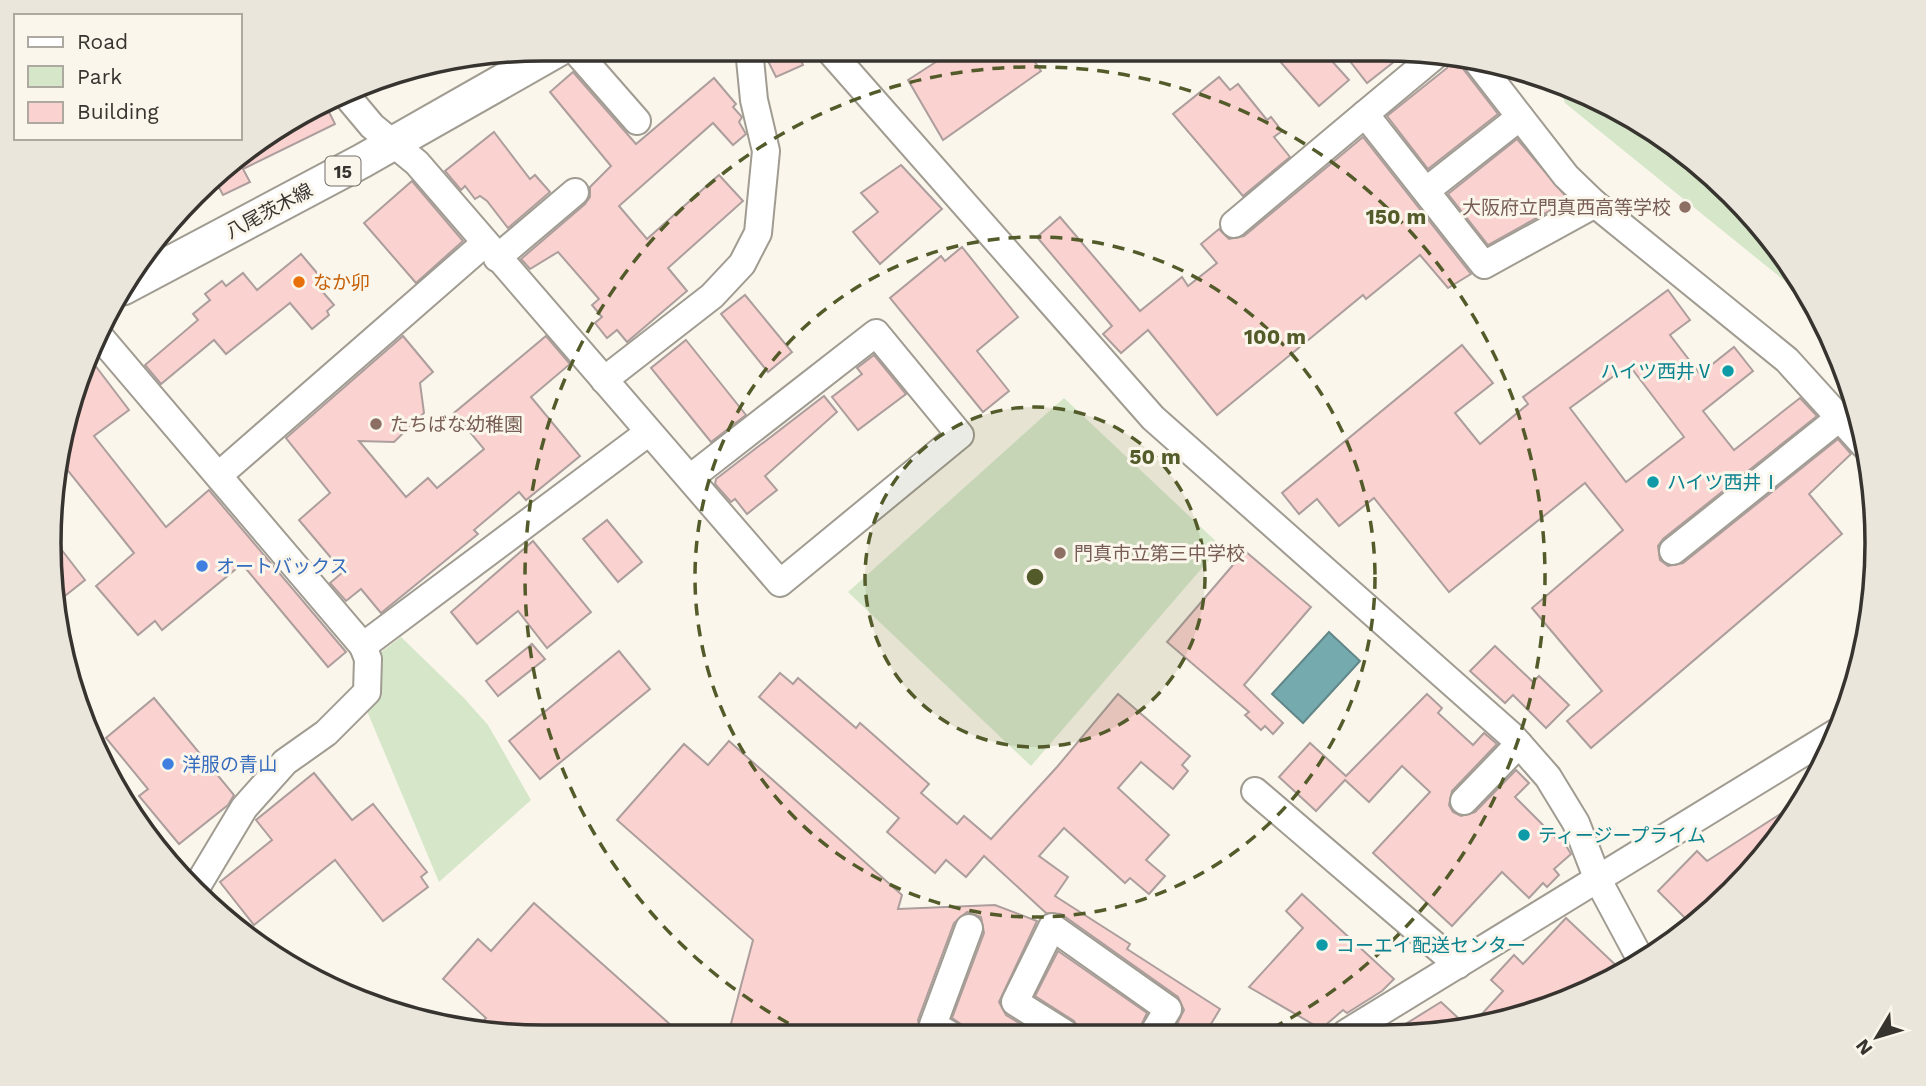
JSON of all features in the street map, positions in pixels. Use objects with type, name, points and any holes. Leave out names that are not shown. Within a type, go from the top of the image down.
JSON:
[{"type":"main road","name":"八尾茨木線","points":[[139,280],[537,61]]},
{"type":"street","points":[[584,61],[636,121]]},
{"type":"street","points":[[604,380],[712,296],[741,264],[758,233],[766,151],[754,100],[751,61]]},
{"type":"street","points":[[839,61],[1153,418],[1519,744],[1548,776],[1576,823],[1598,880],[1637,952]]},
{"type":"street","points":[[1234,224],[1426,63]]},
{"type":"street","points":[[1486,73],[1566,176],[1595,204],[1787,360],[1850,427]]},
{"type":"street","points":[[351,101],[392,143],[417,163],[780,583],[960,435],[876,333],[690,478]]},
{"type":"street","points":[[1365,114],[1484,265],[1595,204]]},
{"type":"street","points":[[1427,190],[1520,117]]},
{"type":"street","points":[[219,475],[491,251],[575,192]]},
{"type":"street","points":[[105,343],[363,646],[369,659],[367,692],[327,733],[285,762],[244,808],[200,882]]},
{"type":"street","points":[[363,646],[649,432]]},
{"type":"street","points":[[1673,551],[1851,433]]},
{"type":"street","points":[[1359,1025],[1821,742]]},
{"type":"street","points":[[1464,802],[1519,744]]},
{"type":"street","points":[[1255,791],[1458,965]]},
{"type":"street","points":[[1052,1025],[1015,1002],[1052,927],[1168,1009],[1158,1025]]},
{"type":"street","points":[[933,1025],[969,928]]},
{"type":"green space","points":[[1563,96],[1624,126],[1651,142],[1701,181],[1745,225],[1790,285],[1565,103]]},
{"type":"green space","points":[[1064,398],[1221,546],[1031,766],[848,592]]},
{"type":"green space","points":[[401,637],[488,725],[531,800],[439,882],[367,711],[373,702],[380,653]]},
{"type":"water","points":[[1329,632],[1360,661],[1303,723],[1272,694]]},
{"type":"building","points":[[768,61],[801,61],[803,65],[776,77]]},
{"type":"building","points":[[937,61],[1034,61],[1041,71],[943,140],[908,80]]},
{"type":"building","points":[[1280,61],[1332,61],[1349,80],[1319,106]]},
{"type":"building","points":[[1350,61],[1395,61],[1367,83]]},
{"type":"building","points":[[1448,65],[1464,68],[1498,114],[1428,169],[1387,116]]},
{"type":"building","points":[[573,72],[636,144],[714,78],[736,104],[733,107],[742,117],[739,122],[746,134],[733,145],[713,123],[619,206],[647,239],[719,175],[743,201],[668,268],[687,291],[627,342],[617,330],[607,338],[595,323],[602,317],[592,305],[599,299],[558,252],[530,269],[521,259],[585,204],[590,197],[590,187],[611,166],[550,92]]},
{"type":"building","points":[[1219,77],[1230,90],[1238,84],[1267,120],[1271,117],[1282,131],[1274,137],[1290,157],[1243,196],[1173,114]]},
{"type":"building","points":[[329,112],[335,124],[243,169],[250,182],[223,195],[219,187],[250,161],[275,142]]},
{"type":"building","points":[[494,132],[530,179],[535,175],[550,192],[508,228],[487,201],[480,196],[475,199],[465,186],[461,190],[445,171]]},
{"type":"building","points":[[1363,137],[1471,274],[1448,288],[1420,255],[1366,299],[1363,295],[1217,415],[1148,330],[1121,353],[1103,334],[1112,326],[1037,237],[1060,217],[1140,311],[1182,277],[1188,286],[1217,263],[1201,244],[1219,229],[1229,239],[1244,236]]},
{"type":"building","points":[[1517,139],[1569,200],[1488,245],[1448,194]]},
{"type":"building","points":[[901,165],[942,209],[880,264],[853,232],[878,212],[861,193]]},
{"type":"building","points":[[412,181],[463,241],[416,283],[364,223]]},
{"type":"building","points":[[962,247],[1018,317],[977,351],[1009,391],[983,412],[890,298],[941,256],[945,261]]},
{"type":"building","points":[[301,254],[328,286],[322,291],[334,305],[327,311],[329,315],[312,329],[290,303],[226,354],[214,340],[161,384],[145,365],[198,320],[193,314],[210,300],[205,294],[222,281],[226,286],[243,273],[257,290]]},
{"type":"building","points":[[1668,290],[1690,320],[1670,335],[1700,374],[1734,347],[1753,371],[1703,411],[1734,450],[1800,398],[1817,416],[1663,539],[1658,546],[1660,560],[1668,566],[1683,563],[1838,439],[1851,454],[1809,494],[1842,534],[1591,748],[1567,721],[1602,691],[1532,608],[1623,530],[1585,483],[1449,592],[1374,498],[1339,526],[1317,499],[1299,514],[1282,493],[1462,345],[1493,383],[1455,413],[1480,444],[1528,404],[1523,397]],"holes":[[[1629,365],[1684,437],[1626,482],[1570,408]]]},
{"type":"building","points":[[745,295],[792,352],[768,372],[721,314]]},
{"type":"building","points":[[403,336],[433,372],[420,383],[424,413],[394,442],[359,441],[406,497],[428,478],[437,488],[484,449],[454,413],[546,336],[570,364],[531,397],[580,456],[526,500],[519,492],[474,530],[478,534],[381,613],[361,589],[346,601],[330,583],[343,572],[299,520],[330,493],[286,438]]},
{"type":"building","points":[[686,340],[746,415],[711,442],[651,368]]},
{"type":"building","points":[[874,355],[906,394],[858,430],[832,397],[862,374],[857,368]]},
{"type":"building","points":[[95,366],[129,410],[94,436],[166,527],[209,490],[346,652],[328,667],[242,564],[162,630],[155,621],[138,635],[96,586],[134,553],[67,470],[78,418]]},
{"type":"building","points":[[824,396],[837,412],[765,476],[777,490],[747,514],[735,499],[731,502],[715,484],[716,479]]},
{"type":"building","points":[[607,520],[642,562],[618,582],[583,539]]},
{"type":"building","points":[[533,541],[591,612],[547,648],[518,611],[477,644],[451,612]]},
{"type":"building","points":[[61,549],[85,580],[64,597]]},
{"type":"building","points":[[1245,551],[1311,607],[1244,685],[1283,723],[1273,734],[1265,726],[1261,730],[1245,715],[1249,712],[1167,642]]},
{"type":"building","points":[[532,644],[545,659],[498,696],[486,681]]},
{"type":"building","points":[[1495,646],[1533,682],[1539,676],[1569,705],[1546,728],[1513,695],[1505,703],[1470,671]]},
{"type":"building","points":[[619,651],[650,689],[540,779],[509,741]]},
{"type":"building","points":[[780,673],[793,684],[798,678],[856,728],[860,723],[929,784],[921,793],[957,824],[964,816],[991,839],[1057,767],[1118,694],[1190,756],[1182,765],[1188,771],[1173,789],[1141,762],[1118,788],[1169,835],[1146,860],[1165,876],[1149,894],[1130,878],[1125,883],[1064,828],[1039,856],[1068,877],[1055,896],[1130,944],[1127,949],[1220,1009],[1210,1025],[1176,1025],[1184,1010],[1178,997],[1061,914],[1046,913],[984,856],[966,877],[946,860],[935,873],[887,832],[899,818],[759,697]]},
{"type":"building","points":[[1427,694],[1442,708],[1438,713],[1473,745],[1484,733],[1497,744],[1452,791],[1449,805],[1453,812],[1461,816],[1475,812],[1516,770],[1529,783],[1515,797],[1558,840],[1561,837],[1571,854],[1554,869],[1559,875],[1547,887],[1543,883],[1529,898],[1502,872],[1452,926],[1373,853],[1430,792],[1402,766],[1369,802],[1345,780],[1316,811],[1279,777],[1310,743],[1346,776]]},
{"type":"building","name":"洋服の青山","points":[[154,698],[234,795],[228,805],[179,844],[139,796],[148,789],[106,738]]},
{"type":"building","points":[[729,741],[902,895],[898,909],[995,905],[1037,921],[999,1002],[1006,1015],[1022,1025],[962,1025],[952,1018],[984,933],[981,917],[967,912],[954,923],[918,1020],[919,1025],[731,1025],[753,940],[617,820],[684,744],[708,765]]},
{"type":"building","points":[[314,773],[352,820],[373,804],[427,872],[421,877],[428,887],[383,921],[335,860],[254,925],[220,882],[272,840],[256,820]]},
{"type":"building","points":[[1783,812],[1724,884],[1685,918],[1658,891],[1697,851],[1707,861]]},
{"type":"building","name":"コーエイ配送センター","points":[[1302,894],[1394,979],[1382,991],[1347,1013],[1343,1010],[1326,1025],[1314,1025],[1249,987],[1303,928],[1286,911]]},
{"type":"building","points":[[534,903],[671,1025],[543,1025],[483,1021],[486,1018],[443,979],[478,939],[491,951]]},
{"type":"building","points":[[1566,918],[1615,965],[1538,999],[1482,1014],[1503,991],[1491,980],[1514,955],[1523,964]]},
{"type":"building","points":[[1058,951],[1147,1013],[1141,1025],[1076,1025],[1035,996]]},
{"type":"building","points":[[1441,1002],[1459,1019],[1405,1024]]},
{"type":"place","name":"大阪府立門真西高等学校","points":[[1685,207]]},
{"type":"place","name":"なか卯","points":[[299,282]]},
{"type":"place","name":"ハイツ西井Ⅴ","points":[[1728,371]]},
{"type":"place","name":"たちばな幼稚園","points":[[376,424]]},
{"type":"place","name":"ハイツ西井Ⅰ","points":[[1653,482]]},
{"type":"place","name":"門真市立第三中学校","points":[[1060,553]]},
{"type":"place","name":"オートバックス","points":[[202,566]]},
{"type":"place","name":"洋服の青山","points":[[168,764]]},
{"type":"place","name":"ティージープライム","points":[[1524,835]]},
{"type":"place","name":"コーエイ配送センター","points":[[1322,945]]}]
